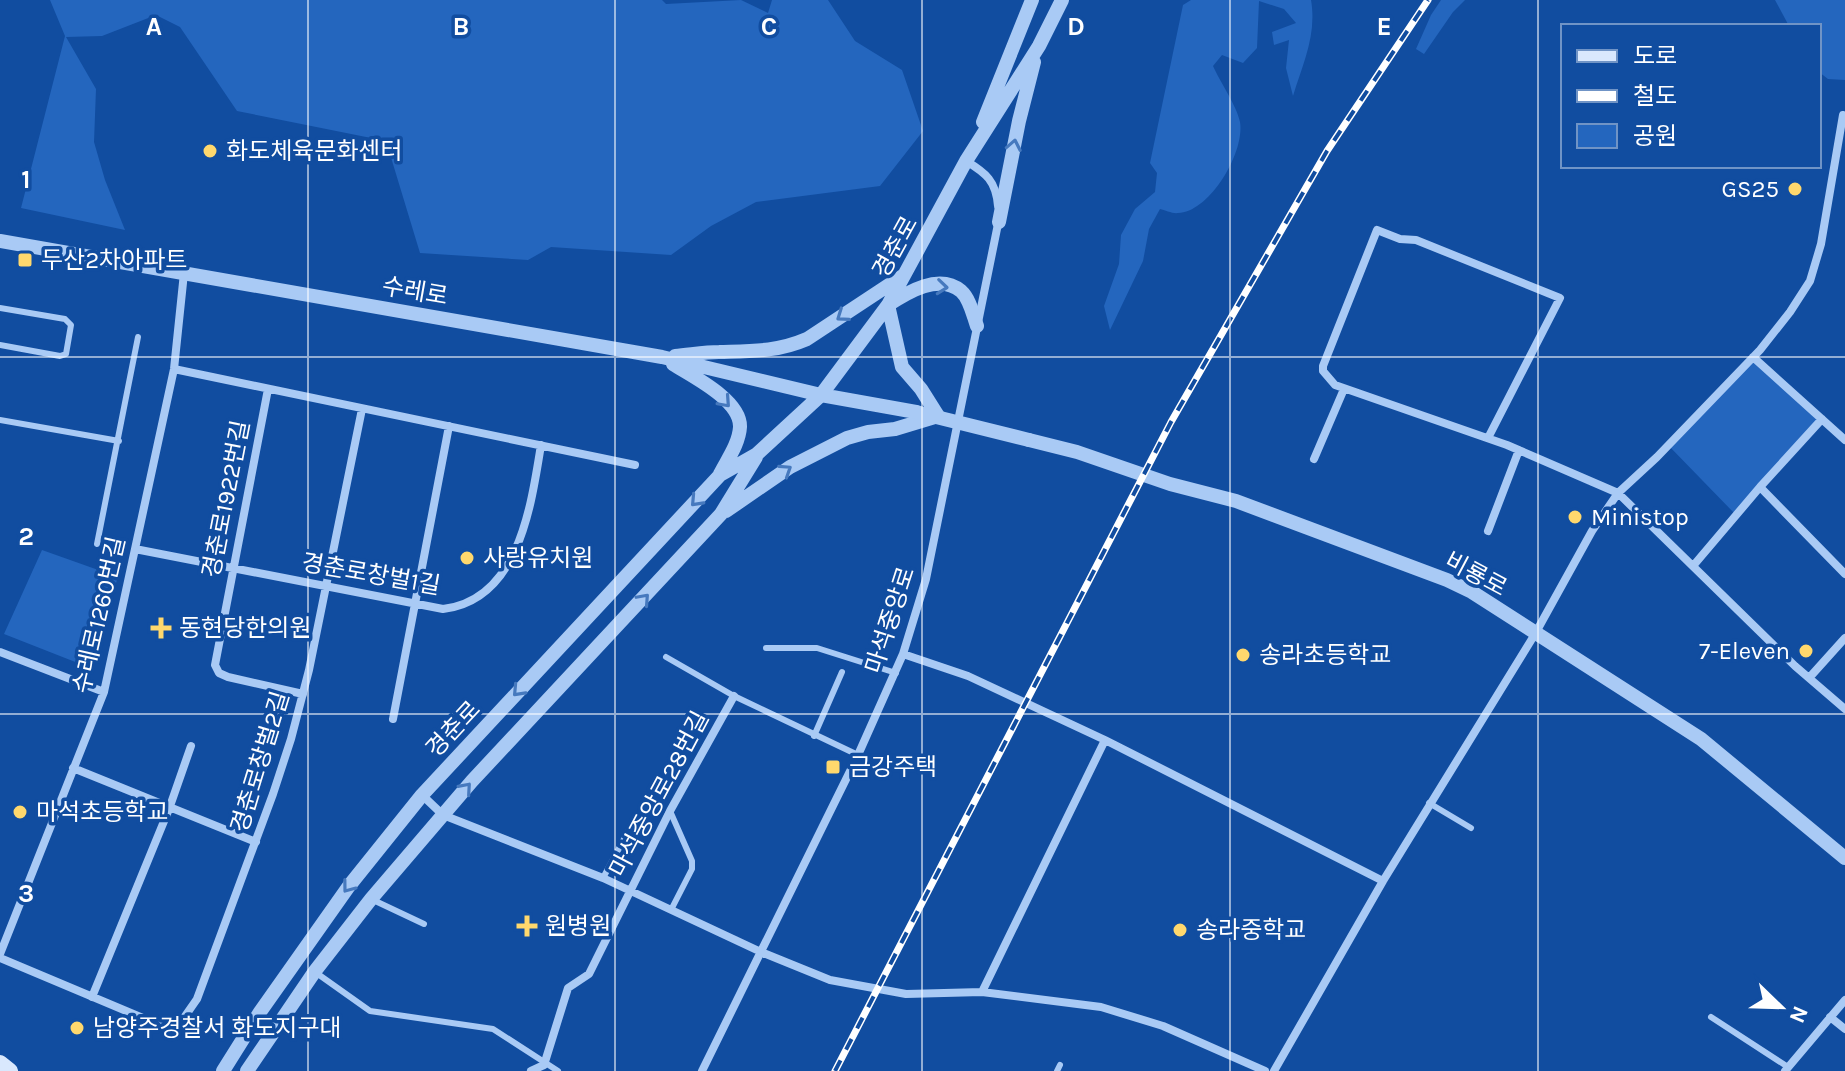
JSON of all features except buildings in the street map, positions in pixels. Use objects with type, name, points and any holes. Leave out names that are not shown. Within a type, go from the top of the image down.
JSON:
[{"type":"main road","points":[[0,1063],[10,1071]]},
{"type":"street","name":"경춘로","points":[[966,161],[1032,0]]},
{"type":"street","name":"경춘로","points":[[223,1071],[260,1012],[349,886],[422,795],[720,475],[757,454],[821,395],[888,305],[966,161],[1039,46],[1062,0]]},
{"type":"street","points":[[999,222],[1019,121],[1039,46]]},
{"type":"street","points":[[1274,1071],[1429,803],[1535,634],[1592,531],[1618,493],[1753,357],[1790,312],[1810,281],[1821,244],[1843,115]]},
{"type":"street","name":"마석중앙로","points":[[702,1071],[896,673],[926,579],[999,222],[997,192],[989,175],[966,161]]},
{"type":"street","points":[[1488,438],[1560,298],[1416,240],[1400,239],[1377,230],[1323,366],[1330,381],[1344,389],[1519,450],[1618,493],[1845,709]]},
{"type":"street","name":"수레로","points":[[0,241],[662,357],[821,395]]},
{"type":"street","name":"수레로1260번길","points":[[0,956],[104,692],[174,369],[184,272]]},
{"type":"street","points":[[662,357],[719,352],[755,353],[789,347],[831,324],[907,272]]},
{"type":"street","points":[[721,514],[790,467],[822,450],[868,432],[895,429],[938,416],[902,367],[888,305],[907,292],[936,283],[959,289],[968,299],[977,326]]},
{"type":"street","points":[[662,357],[714,389],[731,405],[740,423],[737,439],[720,475]]},
{"type":"street","points":[[1753,357],[1845,440]]},
{"type":"street","name":"경춘로1922번길","points":[[174,369],[635,465]]},
{"type":"street","name":"경춘로1922번길","points":[[268,389],[215,665],[219,673],[228,677],[303,694]]},
{"type":"street","points":[[1314,459],[1344,389]]},
{"type":"street","name":"비룡로","points":[[821,395],[938,416],[1077,452],[1170,484],[1236,501],[1447,580],[1472,592],[1701,739],[1845,858]]},
{"type":"street","name":"경춘로창벌2길","points":[[0,956],[162,1026],[181,1022],[190,1011],[203,985],[291,739],[327,587],[362,409]]},
{"type":"street","points":[[1693,566],[1822,419]]},
{"type":"street","points":[[393,719],[449,426]]},
{"type":"street","name":"경춘로창벌1길","points":[[135,549],[415,604],[443,609],[458,607],[478,598],[494,584],[508,564],[534,491],[541,445]]},
{"type":"street","points":[[1488,531],[1519,450]]},
{"type":"street","name":"경춘로","points":[[247,1071],[315,971],[371,899],[443,815],[721,514],[757,454]]},
{"type":"street","points":[[1760,487],[1845,574]]},
{"type":"street","points":[[1809,678],[1845,638]]},
{"type":"street","points":[[0,652],[104,692]]},
{"type":"street","points":[[903,654],[968,676],[1105,740],[1383,881]]},
{"type":"street","name":"마석중앙로28번길","points":[[544,1065],[568,988],[589,974],[670,811],[734,696]]},
{"type":"street","points":[[982,992],[1105,740]]},
{"type":"street","points":[[92,997],[169,809],[191,746]]},
{"type":"street","points":[[73,768],[256,842]]},
{"type":"street","points":[[422,795],[443,815],[603,878],[761,952],[830,980],[906,994],[982,992],[1101,1007],[1137,1017],[1265,1071]]},
{"type":"street","points":[[1786,1069],[1845,1000]]},
{"type":"street","points":[[1830,1017],[1845,1029]]},
{"type":"street","points":[[531,1071],[544,1065]]},
{"type":"lane","points":[[0,308],[65,319],[71,325],[68,349],[66,354],[60,356],[0,345]]},
{"type":"lane","points":[[97,544],[138,337]]},
{"type":"lane","points":[[0,420],[119,441]]},
{"type":"lane","points":[[766,648],[817,648],[896,673]]},
{"type":"lane","points":[[666,657],[734,696],[858,755]]},
{"type":"lane","points":[[814,736],[842,672]]},
{"type":"lane","points":[[1429,803],[1471,828]]},
{"type":"lane","points":[[670,811],[692,861],[692,869],[671,910]]},
{"type":"lane","points":[[603,878],[637,815]]},
{"type":"lane","points":[[371,899],[424,924]]},
{"type":"lane","points":[[315,971],[370,1011],[493,1029],[544,1065],[558,1071]]},
{"type":"lane","points":[[1711,1017],[1786,1069]]},
{"type":"green space","points":[[50,0],[662,0],[666,4],[741,0],[768,13],[772,0],[828,0],[855,41],[902,70],[923,131],[880,186],[756,202],[711,226],[671,255],[551,247],[528,260],[420,253],[386,141],[237,111],[180,27],[156,15],[102,36],[66,37],[96,89],[94,142],[125,230],[21,208],[65,36]]},
{"type":"green space","points":[[1191,0],[1311,0],[1312,25],[1308,49],[1293,96],[1286,68],[1289,40],[1274,45],[1272,32],[1296,23],[1284,9],[1259,1],[1257,48],[1243,63],[1222,55],[1213,66],[1240,122],[1237,149],[1231,164],[1202,203],[1178,213],[1160,209],[1149,229],[1143,261],[1110,330],[1104,306],[1119,264],[1121,235],[1135,209],[1155,192],[1157,173],[1150,163],[1183,5]]},
{"type":"green space","points":[[1441,0],[1465,0],[1424,54],[1416,49]]},
{"type":"green space","points":[[1775,0],[1845,0],[1845,80],[1828,79],[1821,74],[1821,24],[1788,24]]},
{"type":"green space","points":[[1753,357],[1822,419],[1736,515],[1668,445]]},
{"type":"green space","points":[[42,550],[118,577],[88,667],[4,634]]},
{"type":"railway","points":[[835,1071],[1171,422],[1327,151],[1428,0]]},
{"type":"place","name":"화도체육문화센터","points":[[210,151]]},
{"type":"place","name":"GS25","points":[[1795,189]]},
{"type":"place","name":"두산2차아파트","points":[[25,260]]},
{"type":"place","name":"Ministop","points":[[1575,517]]},
{"type":"place","name":"사랑유치원","points":[[467,558]]},
{"type":"place","name":"동현당한의원","points":[[161,628]]},
{"type":"place","name":"7-Eleven","points":[[1806,651]]},
{"type":"place","name":"송라초등학교","points":[[1243,655]]},
{"type":"place","name":"금강주택","points":[[833,767]]},
{"type":"place","name":"마석초등학교","points":[[20,812]]},
{"type":"place","name":"원병원","points":[[527,926]]},
{"type":"place","name":"송라중학교","points":[[1180,930]]},
{"type":"place","name":"남양주경찰서 화도지구대","points":[[77,1028]]}]
